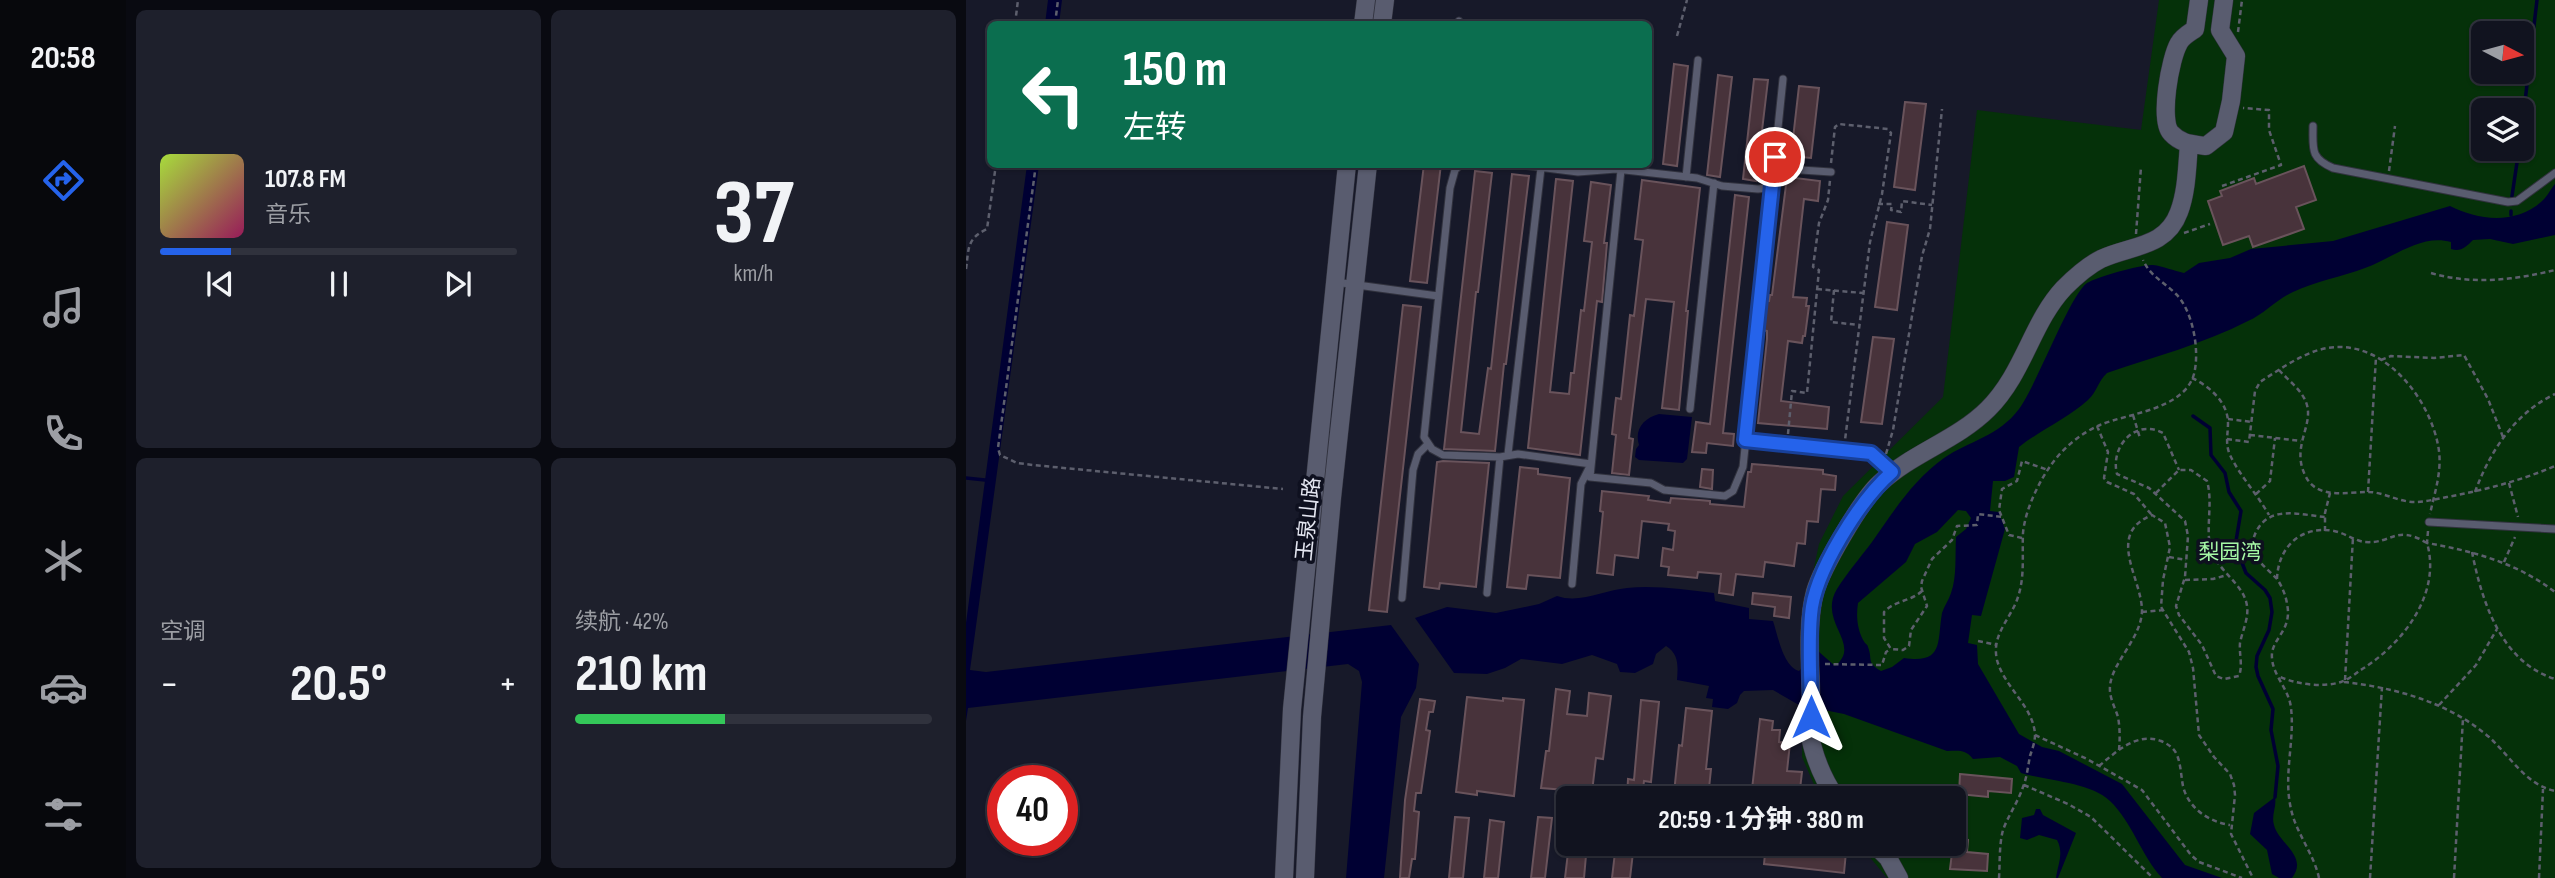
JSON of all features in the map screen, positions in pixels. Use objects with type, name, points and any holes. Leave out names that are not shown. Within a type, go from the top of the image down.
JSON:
[{"type":"street","points":[[1363,21],[1366,0]]},
{"type":"street","points":[[1382,21],[1385,0]]},
{"type":"street","points":[[2199,0],[2195,29],[2180,40],[2173,57],[2164,117],[2169,132],[2185,144],[2206,146],[2224,132],[2229,106],[2235,56],[2220,30],[2224,0]]},
{"type":"street","points":[[1828,786],[1811,742],[1811,614],[1815,590],[1856,514],[1888,468],[1968,427],[1989,408],[2010,382],[2042,318],[2062,290],[2080,273],[2102,259],[2162,237],[2172,228],[2183,196],[2189,144]]},
{"type":"street","name":"玉泉山路","points":[[1284,878],[1292,709],[1347,168]]},
{"type":"street","name":"玉泉山路","points":[[1305,878],[1312,717],[1332,498],[1368,168]]},
{"type":"street","points":[[1886,856],[1899,878]]},
{"type":"lane","points":[[1686,177],[1698,60]]},
{"type":"lane","points":[[1622,170],[1590,477],[1651,483],[1664,490],[1725,496],[1733,491],[1740,475],[1745,440],[1783,79]]},
{"type":"lane","points":[[2314,127],[2313,150],[2321,163],[2333,168],[2508,202],[2517,201],[2555,173]]},
{"type":"lane","points":[[1457,168],[1452,178],[1423,429],[1427,445],[1443,455],[1500,457],[1508,454],[1591,464]]},
{"type":"lane","points":[[1508,454],[1541,168],[1578,172],[1601,168]]},
{"type":"lane","points":[[1612,168],[1758,189],[1766,188],[1786,169],[1830,172]]},
{"type":"lane","points":[[1689,409],[1714,183]]},
{"type":"lane","points":[[1333,282],[1438,296]]},
{"type":"lane","points":[[1745,440],[1871,453],[1888,468]]},
{"type":"lane","points":[[1402,598],[1413,470],[1418,454],[1427,445]]},
{"type":"lane","points":[[1487,593],[1500,457]]},
{"type":"lane","points":[[1572,584],[1581,484],[1591,464]]},
{"type":"lane","points":[[2429,522],[2555,529]]},
{"type":"path","points":[[1015,21],[1018,0]]},
{"type":"path","points":[[1055,21],[1058,0]]},
{"type":"path","points":[[1677,36],[1687,0]]},
{"type":"path","points":[[2235,56],[2242,0]]},
{"type":"path","points":[[2222,186],[2281,164],[2269,130],[2269,110],[2229,106]]},
{"type":"path","points":[[1888,468],[1932,205],[1942,109]]},
{"type":"path","points":[[1787,444],[1792,391],[1807,393],[1819,270],[1813,267],[1819,223],[1828,200],[1835,127],[1839,124],[1888,129],[1891,139],[1870,242],[1843,450]]},
{"type":"path","points":[[2389,179],[2395,126]]},
{"type":"path","points":[[1998,878],[2003,831],[2024,785],[2035,735],[2029,717],[2002,676],[1996,657],[2000,629],[2014,609],[2020,592],[2025,520],[2048,470],[2063,450],[2097,426],[2176,399],[2188,388],[2192,378],[2196,349],[2187,309],[2176,294],[2161,283],[2147,267],[2138,247],[2136,233],[2141,167]]},
{"type":"path","points":[[966,269],[970,242],[974,235],[987,229],[995,168]]},
{"type":"path","points":[[1035,168],[998,448],[1000,455],[1017,463],[1033,465],[1283,489]]},
{"type":"path","points":[[1878,204],[1892,204],[1891,210],[1901,212],[1902,201],[1932,205]]},
{"type":"path","points":[[2172,228],[2183,233],[2210,224]]},
{"type":"path","points":[[2431,273],[2448,278],[2475,280],[2555,270]]},
{"type":"path","points":[[1817,289],[1863,293]]},
{"type":"path","points":[[1834,290],[1831,322],[1859,325]]},
{"type":"path","points":[[2227,439],[2249,442],[2255,391],[2260,382],[2310,354],[2336,346],[2364,351],[2381,360],[2409,384],[2421,401],[2438,445],[2440,472],[2433,499]]},
{"type":"path","points":[[2381,360],[2397,356],[2434,358],[2464,355],[2488,399],[2503,438]]},
{"type":"path","points":[[2368,492],[2376,357]]},
{"type":"path","points":[[2279,370],[2298,389],[2308,406],[2310,415],[2301,441],[2300,461],[2306,478],[2330,493],[2336,495],[2368,492],[2417,502],[2475,492],[2531,477],[2555,466]]},
{"type":"path","points":[[2192,378],[2211,389],[2223,404],[2228,419],[2227,439],[2231,456],[2269,515]]},
{"type":"path","points":[[2475,492],[2489,459],[2503,438],[2521,416],[2555,394]]},
{"type":"path","points":[[2133,415],[2140,438]]},
{"type":"path","points":[[2228,419],[2252,422]]},
{"type":"path","points":[[2097,426],[2108,452],[2104,478],[2107,482],[2134,494],[2167,528],[2170,547],[2161,596],[2163,610],[2189,652],[2199,735],[2230,774],[2234,785],[2235,806],[2231,825],[2234,842],[2253,878]]},
{"type":"path","points":[[2156,493],[2179,470],[2191,470],[2207,481],[2208,536],[2211,550],[2216,562],[2238,587],[2247,603],[2239,649],[2239,676],[2224,679],[2216,676],[2202,645],[2179,615],[2177,599],[2184,580],[2188,530],[2185,521],[2143,484],[2117,474],[2115,462],[2119,446],[2137,431],[2163,433],[2179,470]]},
{"type":"path","points":[[2250,435],[2301,441]]},
{"type":"path","points":[[2256,494],[2270,481],[2275,438]]},
{"type":"path","points":[[2023,538],[2009,535],[1999,510],[2002,489],[2017,481],[2022,461],[2048,470]]},
{"type":"path","points":[[2325,531],[2330,493]]},
{"type":"path","points":[[1811,665],[1883,664],[1886,652],[1891,649],[1903,650],[1909,646],[1911,630],[1927,606],[1922,581],[1932,559],[1952,540],[1957,526],[1977,525],[1978,514],[2002,517]]},
{"type":"path","points":[[2119,750],[2120,731],[2110,688],[2142,612],[2128,552],[2129,540],[2135,525],[2152,515]]},
{"type":"path","points":[[2319,878],[2291,811],[2288,771],[2291,709],[2273,670],[2272,652],[2287,626],[2287,601],[2277,579],[2258,561],[2254,546],[2257,530],[2269,515],[2325,517]]},
{"type":"path","points":[[2277,579],[2281,554],[2288,545],[2305,533],[2325,531],[2364,542],[2406,534],[2427,543],[2504,562],[2555,592]]},
{"type":"path","points":[[2344,681],[2353,537]]},
{"type":"path","points":[[2344,681],[2392,647],[2418,612],[2430,568],[2427,543]]},
{"type":"path","points":[[2472,552],[2483,597],[2497,629],[2529,666],[2555,679]]},
{"type":"path","points":[[2168,557],[2186,560]]},
{"type":"path","points":[[2184,580],[2213,579],[2227,575]]},
{"type":"path","points":[[1891,649],[1884,638],[1884,611],[1896,603],[1914,598],[1922,591]]},
{"type":"path","points":[[2142,612],[2163,610]]},
{"type":"path","points":[[2439,705],[2476,665],[2497,629]]},
{"type":"path","points":[[1978,641],[1997,645]]},
{"type":"path","points":[[2278,676],[2309,684],[2344,681],[2382,687],[2439,705],[2487,736],[2533,782],[2543,789],[2555,791]]},
{"type":"path","points":[[2371,878],[2382,687]]},
{"type":"path","points":[[2454,878],[2463,719]]},
{"type":"path","points":[[2035,735],[2142,790],[2191,855],[2199,862],[2242,878]]},
{"type":"path","points":[[2099,766],[2119,750],[2139,740],[2156,739],[2166,743],[2177,754],[2183,785],[2192,804],[2207,817],[2231,825]]},
{"type":"path","points":[[2024,785],[2091,817],[2153,878]]},
{"type":"path","points":[[2539,878],[2543,789]]},
{"type":"green space","name":"梨园湾","points":[[2159,0],[2555,0],[2555,878],[1887,878],[1869,856],[1966,856],[1966,786],[1815,786],[1802,757],[1806,605],[1819,544],[1843,496],[1943,397],[1977,110],[2141,130]]},
{"type":"shaded area","points":[[1048,0],[1062,0],[1059,21],[1045,21]]},
{"type":"shaded area","points":[[1027,168],[1039,168],[970,670],[986,672],[1391,625],[1419,664],[1416,688],[1401,717],[1384,878],[1346,878],[1362,682],[1359,671],[1348,664],[968,708],[966,721],[966,623]]},
{"type":"shaded area","points":[[2555,184],[2555,235],[2513,244],[2490,239],[2473,240],[2458,250],[2451,249],[2451,242],[2440,240],[2417,244],[2365,268],[2293,292],[2254,318],[2214,337],[2107,373],[2088,400],[2019,447],[2014,477],[2005,481],[1993,481],[1990,511],[1999,512],[2005,529],[1981,616],[1972,615],[1968,643],[1977,645],[1978,664],[2019,734],[2042,747],[2059,751],[2122,784],[2185,865],[2222,878],[2162,878],[2118,809],[2102,795],[2080,786],[2021,773],[2017,766],[2000,757],[1973,759],[1964,752],[1947,751],[1844,714],[1799,705],[1773,690],[1744,691],[1737,703],[1728,709],[1712,707],[1713,699],[1706,698],[1709,686],[1677,680],[1675,657],[1666,646],[1656,654],[1653,664],[1635,673],[1620,672],[1617,664],[1592,655],[1562,664],[1521,659],[1487,674],[1454,673],[1415,618],[1447,607],[1496,613],[1539,604],[1557,596],[1583,598],[1638,587],[1714,593],[1715,601],[1749,608],[1749,619],[1773,621],[1785,657],[1793,668],[1799,671],[1818,651],[1835,666],[1842,658],[1844,649],[1832,612],[1832,601],[1837,589],[1922,476],[1944,458],[2002,426],[2019,409],[2072,304],[2087,283],[2147,265],[2184,273],[2199,263],[2230,258],[2251,249],[2333,241],[2450,206],[2472,215],[2508,217],[2531,209],[2543,200]],"holes":[[[1958,510],[1966,511],[1971,518],[1966,529],[1956,537],[1954,580],[1942,613],[1936,649],[1926,658],[1904,658],[1881,671],[1872,663],[1868,646],[1860,634],[1858,603],[1906,562],[1915,544],[1937,532]]]},
{"type":"shaded area","points":[[1659,414],[1692,417],[1687,459],[1683,463],[1639,460],[1635,457],[1639,445],[1639,429],[1649,418]]},
{"type":"shaded area","points":[[2275,797],[2274,825],[2297,863],[2292,878],[2279,878],[2272,874],[2267,850],[2250,834],[2254,813]]},
{"type":"shaded area","points":[[2036,809],[2076,833],[2058,878],[2060,854],[2057,840],[2039,835],[2027,840],[2020,838],[2022,818],[2034,815]]},
{"type":"building","points":[[1674,64],[1688,66],[1677,166],[1663,164]]},
{"type":"building","points":[[1718,75],[1732,77],[1720,177],[1707,175]]},
{"type":"building","points":[[1754,79],[1768,80],[1756,181],[1743,179]]},
{"type":"building","points":[[1799,86],[1819,88],[1811,158],[1791,156]]},
{"type":"building","points":[[1905,102],[1926,104],[1915,190],[1894,187]]},
{"type":"building","points":[[2304,166],[2316,200],[2296,207],[2304,229],[2253,247],[2249,236],[2223,245],[2208,201],[2222,196],[2220,191],[2254,178],[2256,184]]},
{"type":"building","points":[[1424,168],[1441,168],[1427,283],[1410,281]]},
{"type":"building","points":[[1475,171],[1492,173],[1461,432],[1479,434],[1488,368],[1491,369],[1512,174],[1529,176],[1495,451],[1444,449]]},
{"type":"building","points":[[1787,177],[1820,181],[1818,201],[1804,199],[1793,297],[1807,298],[1806,306],[1809,306],[1802,343],[1788,341],[1781,401],[1829,407],[1827,429],[1758,423],[1767,339],[1767,331],[1763,330],[1766,301],[1769,301],[1772,295]]},
{"type":"building","points":[[1556,179],[1573,181],[1550,392],[1569,394],[1571,373],[1574,373],[1592,242],[1584,241],[1591,182],[1611,185],[1604,243],[1607,243],[1602,302],[1597,301],[1580,455],[1528,448]]},
{"type":"building","points":[[1642,180],[1700,188],[1686,311],[1679,410],[1662,408],[1674,302],[1646,299],[1629,438],[1633,439],[1629,475],[1612,473],[1616,435],[1612,434],[1616,398],[1621,399],[1630,315],[1634,316],[1643,240],[1635,239]]},
{"type":"building","points":[[1735,195],[1749,197],[1723,433],[1734,434],[1733,446],[1707,443],[1706,453],[1692,452],[1696,422],[1710,424]]},
{"type":"building","points":[[1887,222],[1908,225],[1897,310],[1875,307]]},
{"type":"building","points":[[1403,305],[1421,307],[1387,612],[1369,610]]},
{"type":"building","points":[[1873,337],[1894,339],[1882,424],[1861,422]]},
{"type":"building","points":[[1437,462],[1489,463],[1476,587],[1440,583],[1439,589],[1424,587]]},
{"type":"building","points":[[1752,464],[1823,470],[1823,474],[1836,476],[1835,490],[1821,489],[1818,522],[1807,521],[1805,544],[1797,543],[1794,566],[1765,562],[1763,577],[1736,574],[1733,595],[1719,593],[1721,574],[1698,572],[1697,578],[1668,575],[1669,567],[1661,566],[1663,548],[1673,550],[1675,531],[1668,530],[1669,524],[1642,521],[1638,558],[1615,555],[1613,575],[1597,573],[1603,512],[1600,511],[1602,491],[1649,496],[1648,500],[1670,503],[1671,498],[1744,507],[1748,472],[1751,472]]},
{"type":"building","points":[[1520,467],[1538,469],[1538,474],[1570,478],[1560,578],[1528,575],[1526,589],[1507,587]]},
{"type":"building","points":[[1702,469],[1713,470],[1712,489],[1700,487]]},
{"type":"building","points":[[1753,593],[1791,597],[1789,618],[1774,616],[1775,607],[1752,604]]},
{"type":"building","points":[[1556,689],[1570,691],[1567,714],[1587,716],[1589,693],[1611,696],[1603,759],[1596,758],[1593,786],[1541,788],[1546,751],[1549,751]]},
{"type":"building","points":[[1467,697],[1503,701],[1503,698],[1524,700],[1514,796],[1477,791],[1477,795],[1456,792]]},
{"type":"building","points":[[1420,699],[1435,701],[1433,712],[1429,712],[1426,730],[1430,731],[1421,793],[1416,793],[1414,811],[1419,812],[1415,859],[1412,859],[1409,878],[1400,878],[1405,800]]},
{"type":"building","points":[[1641,700],[1659,702],[1651,782],[1644,781],[1643,786],[1628,786],[1628,779],[1634,780]]},
{"type":"building","points":[[1686,708],[1712,711],[1706,769],[1711,769],[1709,786],[1675,786],[1679,745],[1682,746]]},
{"type":"building","points":[[1760,719],[1773,721],[1772,730],[1780,730],[1779,742],[1790,743],[1787,771],[1802,772],[1800,786],[1752,786]]},
{"type":"building","points":[[1960,774],[2012,779],[2011,793],[1988,791],[1988,797],[1966,795],[1966,786],[1959,786]]},
{"type":"building","points":[[1455,817],[1469,818],[1463,878],[1449,878]]},
{"type":"building","points":[[1538,817],[1552,818],[1545,878],[1531,878]]},
{"type":"building","points":[[1490,820],[1504,822],[1498,878],[1484,878]]},
{"type":"building","points":[[1966,840],[1967,852],[1988,854],[1987,871],[1950,869],[1952,856],[1966,856]]},
{"type":"building","points":[[1568,856],[1586,856],[1584,878],[1565,878]]},
{"type":"building","points":[[1615,856],[1633,856],[1630,878],[1612,878]]},
{"type":"building","points":[[1765,856],[1846,856],[1844,873],[1764,864]]},
{"type":"waterway","points":[[2525,98],[2537,0]]},
{"type":"waterway","points":[[2512,196],[2517,161]]},
{"type":"waterway","points":[[2193,416],[2210,428],[2211,455],[2225,473],[2229,492],[2241,511],[2236,541],[2246,573],[2270,598],[2272,612],[2269,630],[2257,656],[2256,667],[2273,709],[2271,730],[2278,766],[2275,797]]},
{"type":"waterway","points":[[966,478],[985,480]]},
{"type":"route","points":[[1775,157],[1745,440],[1871,453],[1892,472],[1877,486],[1856,514],[1815,590],[1811,614],[1811,717]]}]
